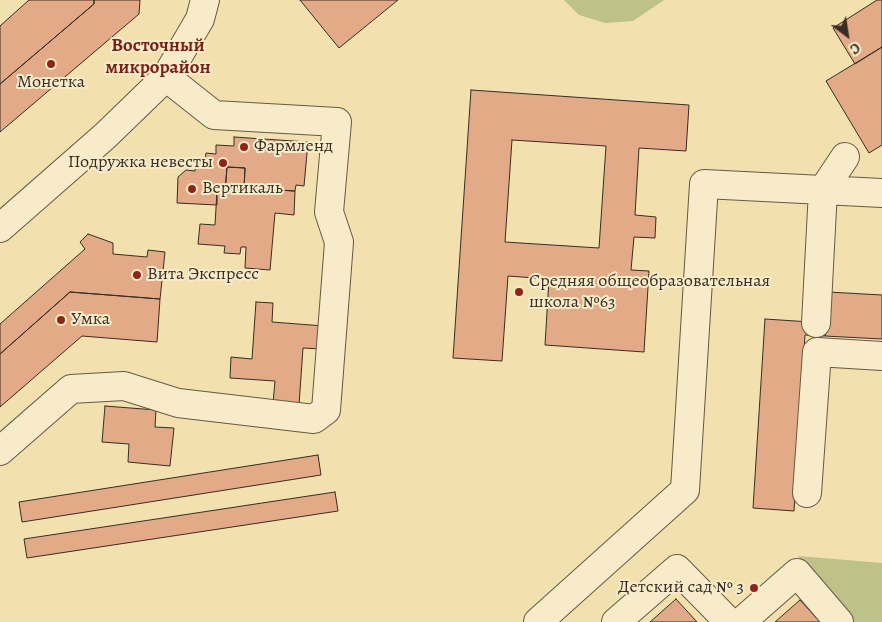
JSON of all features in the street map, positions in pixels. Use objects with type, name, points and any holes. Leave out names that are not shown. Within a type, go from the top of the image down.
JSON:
[{"type":"street","points":[[0,228],[105,136],[166,77],[200,19],[206,0]]},
{"type":"street","points":[[0,451],[71,389],[124,386],[178,403],[314,419],[326,410],[339,242],[328,212],[337,122],[214,115],[166,77]]},
{"type":"street","points":[[807,493],[823,190],[845,157]]},
{"type":"street","points":[[538,622],[684,490],[704,184],[882,193]]},
{"type":"street","points":[[816,337],[882,356]]},
{"type":"street","points":[[616,622],[677,569],[729,622]]},
{"type":"street","points":[[741,622],[797,573],[839,622]]},
{"type":"green space","points":[[564,0],[664,0],[633,21],[605,23],[579,15]]},
{"type":"green space","points":[[798,556],[882,563],[882,622],[850,622]]},
{"type":"building","points":[[29,0],[94,0],[94,4],[0,84],[0,26]]},
{"type":"building","points":[[94,0],[140,0],[139,14],[0,132],[0,84],[94,4]]},
{"type":"building","points":[[300,0],[398,0],[339,48]]},
{"type":"building","points":[[877,0],[882,0],[882,47],[855,64],[833,28]]},
{"type":"building","points":[[882,47],[882,145],[869,153],[826,81]]},
{"type":"building","points":[[471,90],[689,105],[686,151],[639,148],[635,215],[656,217],[655,238],[634,237],[631,270],[649,271],[644,352],[545,345],[549,279],[508,276],[502,361],[453,358]],"holes":[[[512,140],[606,146],[599,248],[505,242]]]},
{"type":"building","points":[[234,137],[308,142],[304,186],[296,185],[295,191],[244,188],[245,168],[227,167],[225,192],[217,191],[217,205],[177,203],[178,177],[186,170],[195,171],[196,160],[205,161],[206,153],[216,154],[216,145],[234,146]]},
{"type":"building","points":[[227,167],[245,168],[244,188],[295,191],[294,215],[275,213],[270,270],[245,268],[246,247],[241,247],[240,254],[224,253],[225,246],[198,244],[200,224],[215,225],[217,191],[225,192]]},
{"type":"building","points":[[88,234],[113,243],[113,254],[147,257],[148,250],[165,252],[160,299],[70,292],[0,354],[0,324],[85,249],[80,242]]},
{"type":"building","points":[[70,292],[160,299],[157,342],[82,336],[0,407],[0,354]]},
{"type":"building","points":[[828,292],[882,295],[882,339],[825,336]]},
{"type":"building","points":[[256,302],[273,303],[272,322],[324,326],[322,349],[303,348],[299,405],[273,403],[275,381],[230,378],[231,357],[252,359]]},
{"type":"building","points":[[765,319],[826,323],[825,336],[805,335],[794,511],[753,508]]},
{"type":"building","points":[[105,406],[156,410],[155,427],[174,428],[170,466],[128,462],[129,444],[102,442]]},
{"type":"building","points":[[318,455],[321,475],[22,522],[19,502]]},
{"type":"building","points":[[335,492],[338,511],[27,558],[24,539]]},
{"type":"building","points":[[676,599],[697,622],[650,622]]},
{"type":"building","points":[[800,600],[820,622],[775,622]]},
{"type":"place","name":"Монетка","points":[[51,64]]},
{"type":"place","name":"Фармленд","points":[[244,147]]},
{"type":"place","name":"Подружка невесты","points":[[223,163]]},
{"type":"place","name":"Вертикаль","points":[[192,189]]},
{"type":"place","name":"Вита Экспресс","points":[[137,275]]},
{"type":"place","name":"Средняя общеобразовательная школа №63","points":[[519,292]]},
{"type":"place","name":"Умка","points":[[61,320]]},
{"type":"place","name":"Детский сад № 3","points":[[754,588]]},
{"type":"district","name":"Восточный микрорайон","points":[[158,57]]}]
